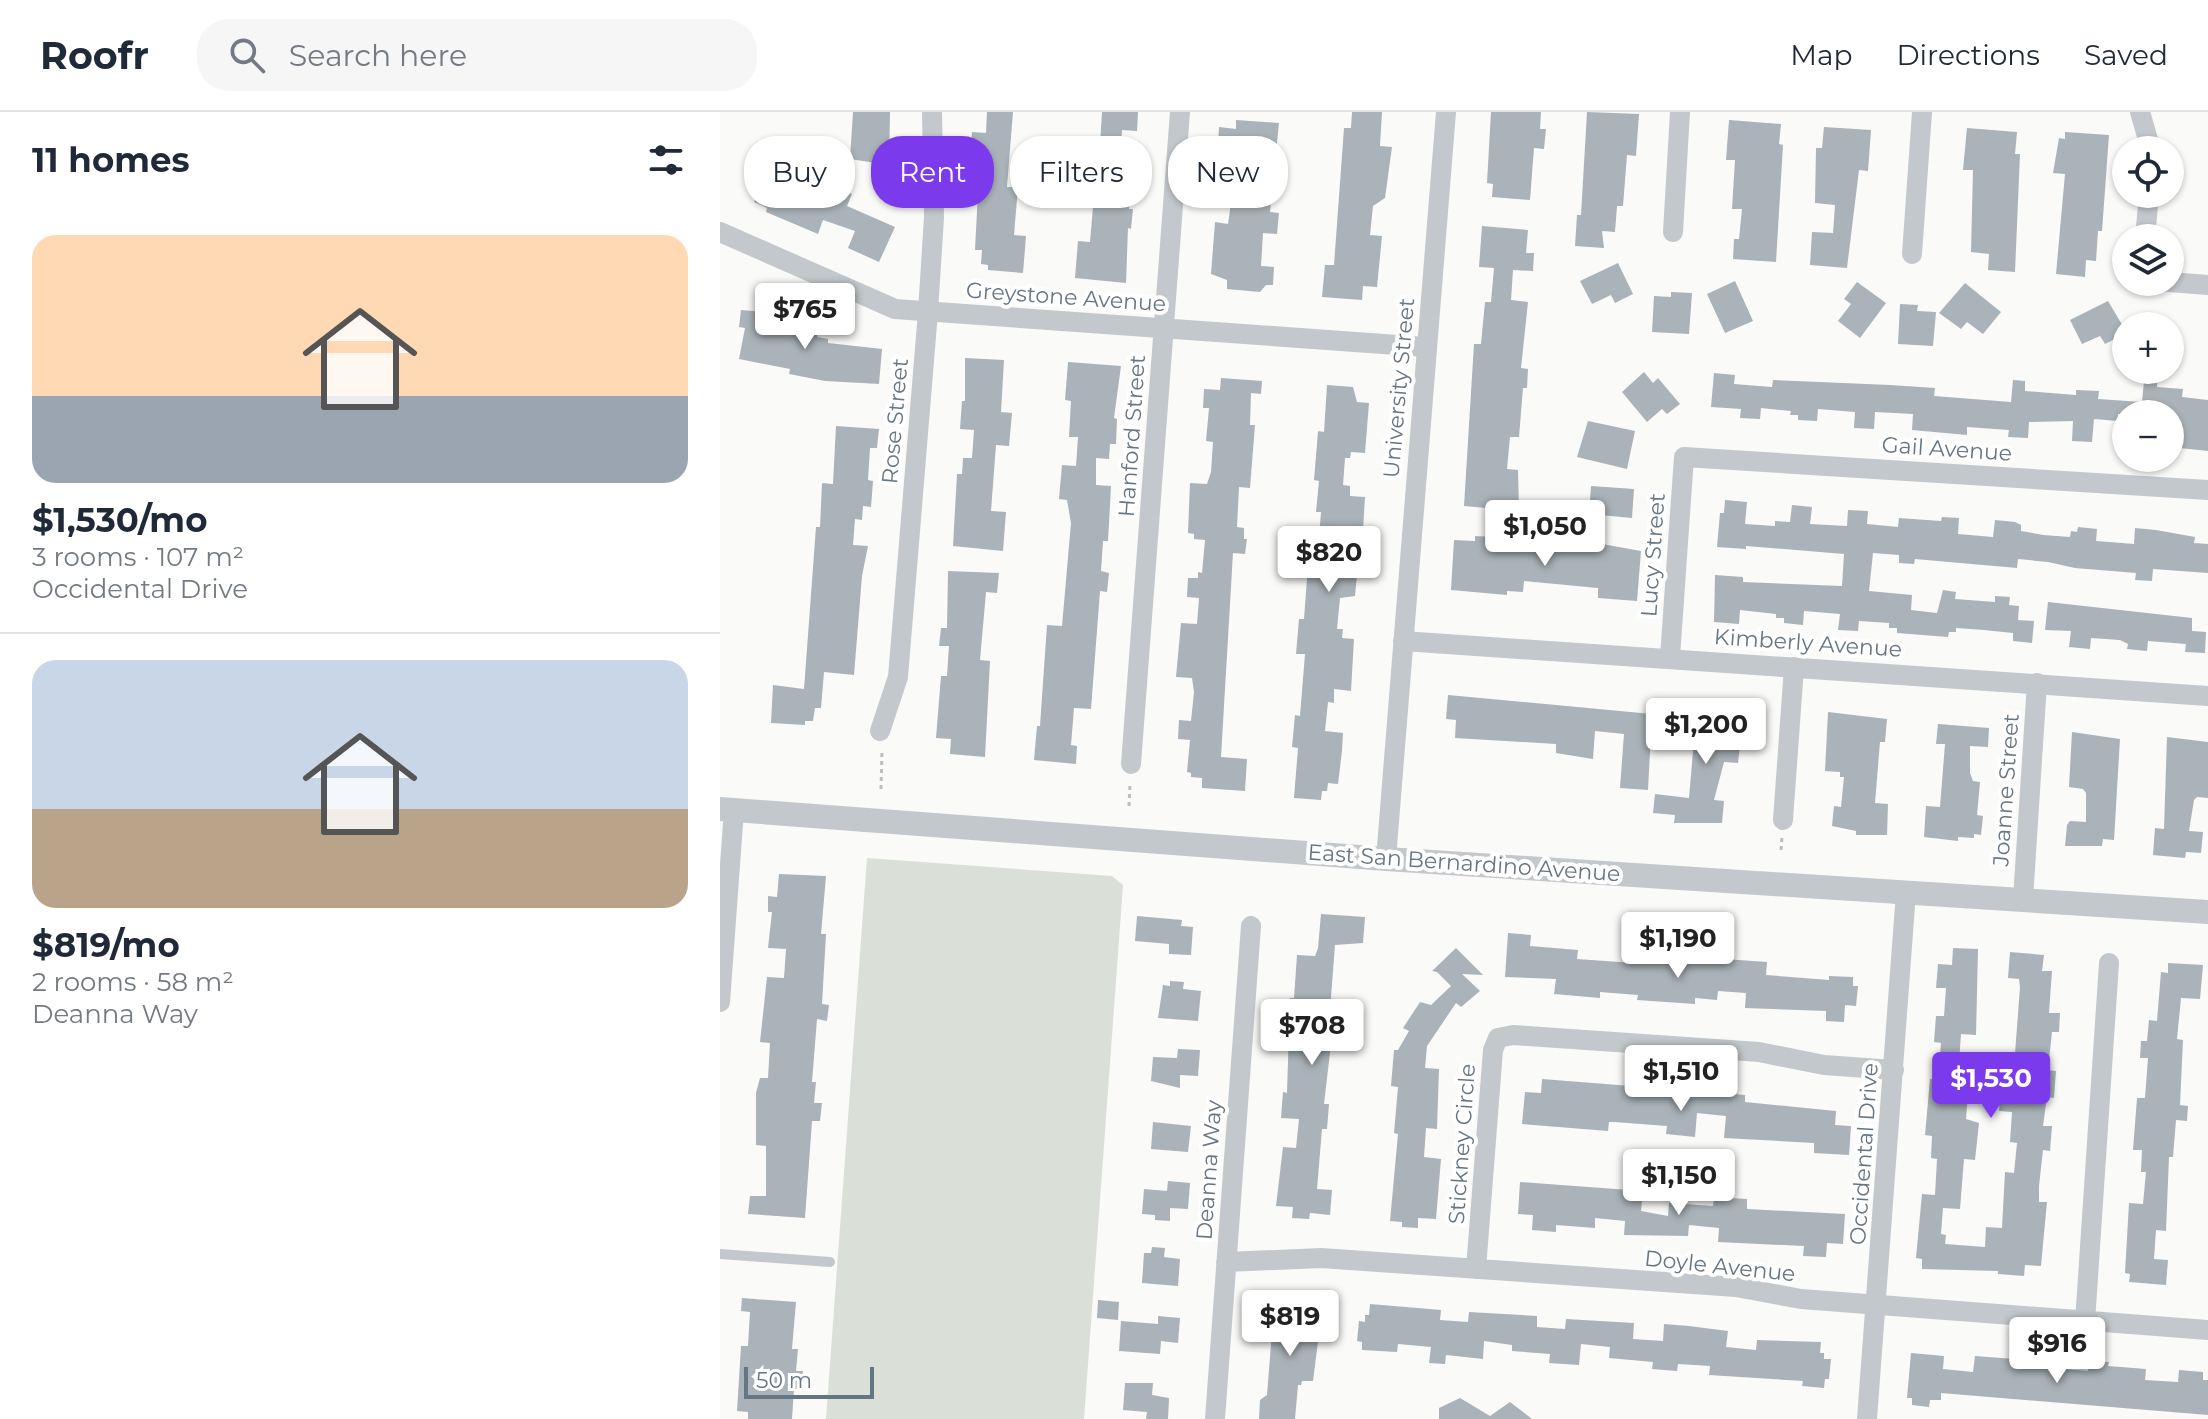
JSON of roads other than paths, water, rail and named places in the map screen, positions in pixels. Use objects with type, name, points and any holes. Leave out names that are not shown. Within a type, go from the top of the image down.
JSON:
[{"type":"street","name":"Rose Street","points":[[880,731],[898,677],[934,217],[932,112]]},
{"type":"street","name":"Hanford Street","points":[[1131,764],[1180,112]]},
{"type":"street","name":"University Street","points":[[1386,859],[1446,112]]},
{"type":"street","points":[[1673,232],[1680,112]]},
{"type":"street","points":[[1912,254],[1922,112]]},
{"type":"street","points":[[2140,112],[2147,136]]},
{"type":"street","name":"Greystone Avenue","points":[[720,232],[883,306],[928,312],[1425,347]]},
{"type":"street","points":[[2184,283],[2208,285]]},
{"type":"street","name":"Gail Avenue","points":[[1684,457],[2208,490]]},
{"type":"street","name":"Lucy Street","points":[[1670,657],[1684,457]]},
{"type":"street","name":"Kimberly Avenue","points":[[1403,641],[2208,696]]},
{"type":"street","points":[[1783,820],[1794,667]]},
{"type":"street","name":"Joanne Street","points":[[2023,899],[2037,683]]},
{"type":"street","points":[[720,1002],[727,809]]},
{"type":"street","name":"East San Bernardino Avenue","points":[[727,809],[1386,859],[2208,912]]},
{"type":"street","name":"Occidental Drive","points":[[1867,1419],[1878,1306],[1906,892]]},
{"type":"street","name":"Deanna Way","points":[[1215,1419],[1251,926]]},
{"type":"street","points":[[2085,1322],[2109,963]]},
{"type":"street","name":"Stickney Circle","points":[[1476,1269],[1493,1050],[1498,1038],[1513,1035],[1759,1052],[1824,1065],[1894,1070]]},
{"type":"street","name":"Doyle Avenue","points":[[1226,1262],[1321,1258],[1736,1287],[1801,1299],[2208,1330]]},
{"type":"lane","points":[[720,1254],[830,1262]]}]
